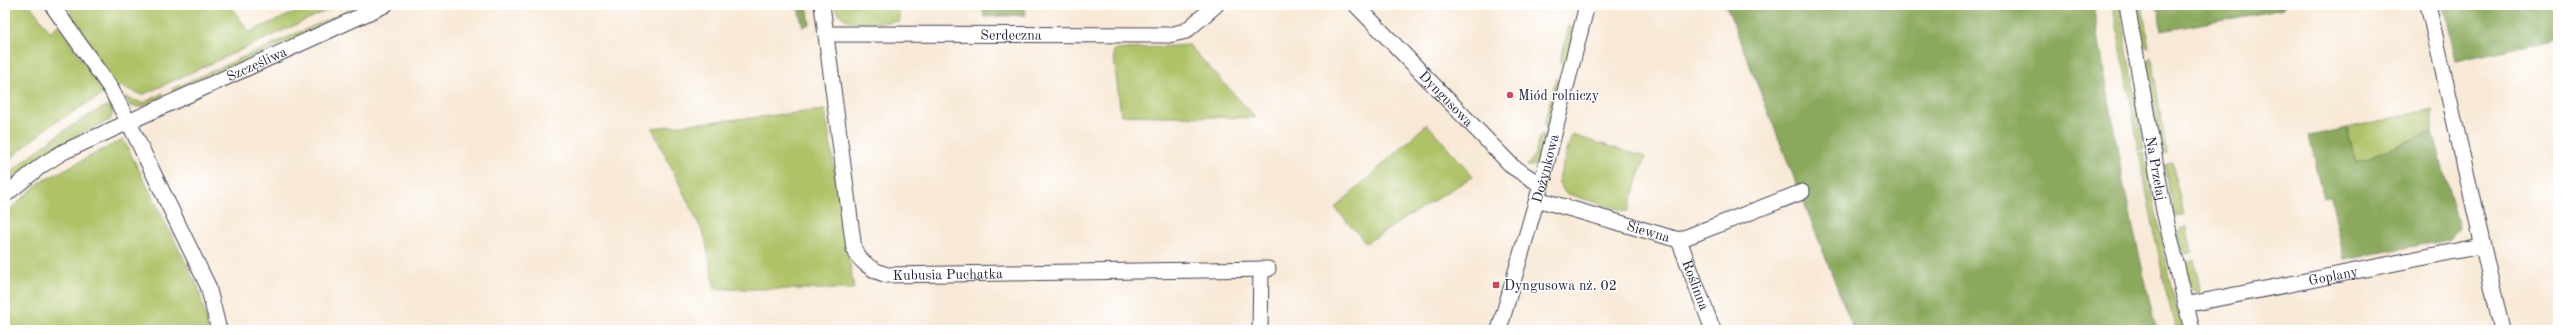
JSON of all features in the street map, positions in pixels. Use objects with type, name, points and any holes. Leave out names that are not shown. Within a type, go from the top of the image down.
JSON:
[{"type":"street","points":[[52,5],[111,89],[128,122],[208,286],[219,330]]},
{"type":"street","name":"Szczęśliwa","points":[[5,195],[52,158],[385,5]]},
{"type":"street","points":[[822,5],[826,34]]},
{"type":"street","name":"Serdeczna","points":[[826,34],[1169,35],[1186,31],[1216,5]]},
{"type":"street","name":"Dyngusowa","points":[[1356,5],[1539,192]]},
{"type":"street","name":"Dożynkowa","points":[[1499,330],[1539,192],[1587,5]]},
{"type":"street","name":"Na Przełaj","points":[[2127,5],[2164,211],[2192,330]]},
{"type":"street","points":[[2428,5],[2481,246],[2502,330]]},
{"type":"street","name":"Kubusia Puchatka","points":[[826,34],[854,249],[863,262],[876,270],[887,274],[1265,269],[1260,330]]},
{"type":"street","name":"Siewna","points":[[1539,192],[1679,240],[1802,192]]},
{"type":"street","name":"Roślinna","points":[[1679,240],[1712,330]]},
{"type":"street","name":"Goplany","points":[[2185,305],[2481,246]]},
{"type":"green space","points":[[5,5],[30,5],[50,32],[58,25],[105,93],[49,126],[5,163]]},
{"type":"green space","points":[[70,5],[230,5],[249,32],[313,5],[339,5],[142,95],[120,86],[116,89],[71,20]]},
{"type":"green space","points":[[360,5],[369,5],[173,93],[172,89]]},
{"type":"green space","points":[[797,5],[807,5],[810,24],[803,27]]},
{"type":"green space","points":[[834,5],[897,5],[900,21],[872,23],[853,22],[845,19],[838,13]]},
{"type":"green space","points":[[982,5],[1025,5],[1026,15],[984,17]]},
{"type":"green space","points":[[1726,5],[2093,5],[2123,182],[2156,330],[1854,330]]},
{"type":"green space","points":[[2113,5],[2119,5],[2144,149],[2139,150]]},
{"type":"green space","points":[[2136,5],[2142,5],[2149,48],[2143,44]]},
{"type":"green space","points":[[2157,5],[2284,5],[2284,9],[2162,31]]},
{"type":"green space","points":[[2444,5],[2558,5],[2558,38],[2456,61]]},
{"type":"green space","points":[[1569,26],[1576,30],[1567,63],[1560,62]]},
{"type":"green space","points":[[1189,45],[1256,118],[1121,115],[1113,50]]},
{"type":"green space","points":[[2151,57],[2167,154],[2161,151],[2146,62]]},
{"type":"green space","points":[[1556,78],[1561,84],[1549,127],[1544,126]]},
{"type":"green space","points":[[163,93],[164,97],[141,107],[130,106],[124,97],[143,103]]},
{"type":"green space","points":[[111,104],[113,113],[110,120],[55,149],[17,174],[5,184],[5,177],[43,146],[82,119]]},
{"type":"green space","points":[[2433,109],[2433,131],[2355,163],[2347,128]]},
{"type":"green space","points":[[825,110],[854,289],[715,289],[705,237],[652,128]]},
{"type":"green space","points":[[1427,124],[1473,176],[1366,243],[1335,208]]},
{"type":"green space","points":[[2347,128],[2356,163],[2433,131],[2459,228],[2448,240],[2344,259],[2331,197],[2324,198],[2309,136]]},
{"type":"green space","points":[[1541,134],[1547,136],[1542,156],[1536,164],[1527,166],[1535,154]]},
{"type":"green space","points":[[1572,135],[1645,157],[1628,212],[1565,193],[1558,181]]},
{"type":"green space","points":[[123,139],[198,287],[209,330],[5,330],[5,214],[39,183]]},
{"type":"green space","points":[[2144,152],[2171,288],[2183,330],[2176,330],[2165,287],[2139,153]]},
{"type":"green space","points":[[2172,163],[2184,216],[2177,216],[2173,212],[2165,168],[2165,165]]},
{"type":"green space","points":[[2181,228],[2187,228],[2192,252],[2185,254],[2181,250],[2178,233]]},
{"type":"green space","points":[[2194,260],[2201,294],[2190,287],[2185,268],[2187,263]]},
{"type":"place","name":"Miód rolniczy","points":[[1510,95]]},
{"type":"place","name":"Dyngusowa nż. 02","points":[[1496,285]]}]
